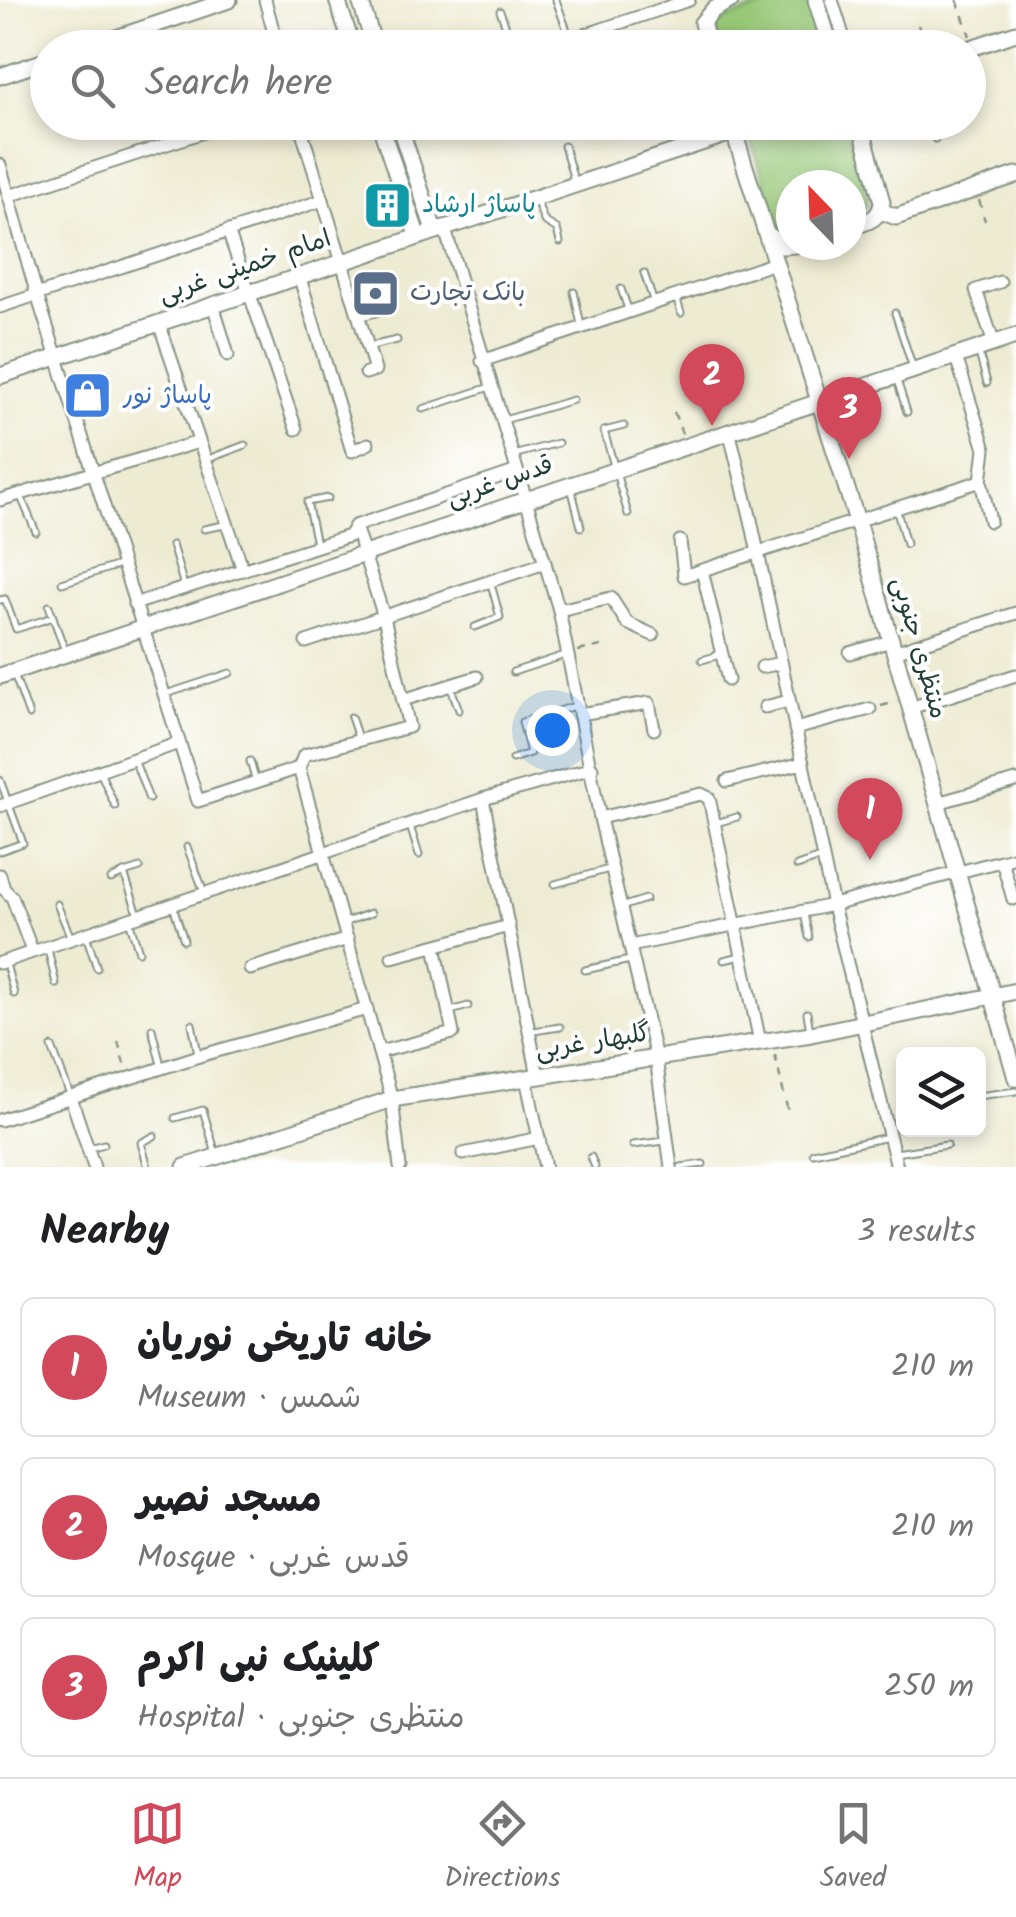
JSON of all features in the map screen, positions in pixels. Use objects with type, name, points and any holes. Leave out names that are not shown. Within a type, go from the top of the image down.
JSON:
[{"type":"street","points":[[140,30],[229,0]]},
{"type":"street","points":[[265,0],[273,30]]},
{"type":"street","points":[[337,0],[347,30]]},
{"type":"street","points":[[360,0],[369,30]]},
{"type":"street","points":[[598,30],[692,0],[704,30]]},
{"type":"street","points":[[702,23],[712,10],[730,0]]},
{"type":"street","points":[[816,0],[825,30]]},
{"type":"street","points":[[832,0],[841,30]]},
{"type":"street","points":[[986,43],[1016,33]]},
{"type":"street","points":[[0,76],[30,66]]},
{"type":"street","points":[[10,196],[180,140]]},
{"type":"street","points":[[305,140],[376,370],[366,373]]},
{"type":"street","points":[[385,140],[417,235]]},
{"type":"street","points":[[405,140],[439,228],[559,610],[600,818],[656,1058],[672,1167]]},
{"type":"street","name":"امام خمینی غربی","points":[[0,376],[696,140]]},
{"type":"street","name":"منتظری جنوبی","points":[[737,140],[856,521],[1016,1078]]},
{"type":"street","points":[[865,140],[881,191],[881,211],[866,222]]},
{"type":"street","points":[[0,166],[37,295],[198,801],[299,768]]},
{"type":"street","points":[[881,211],[896,217],[1016,175]]},
{"type":"street","points":[[0,307],[323,200]]},
{"type":"street","points":[[0,214],[14,210]]},
{"type":"street","points":[[228,231],[296,429]]},
{"type":"street","points":[[766,233],[776,241]]},
{"type":"street","points":[[482,361],[560,328],[581,328],[775,262]]},
{"type":"street","points":[[299,275],[352,451],[368,444]]},
{"type":"street","points":[[986,347],[976,290],[1000,282]]},
{"type":"street","points":[[212,304],[228,355]]},
{"type":"street","points":[[159,323],[243,570]]},
{"type":"street","name":"قدس غربی","points":[[7,674],[1016,336]]},
{"type":"street","points":[[956,357],[985,448],[981,481],[990,520]]},
{"type":"street","points":[[728,430],[833,905],[897,1167]]},
{"type":"street","points":[[0,500],[200,442]]},
{"type":"street","points":[[134,604],[349,536],[355,526],[516,472]]},
{"type":"street","points":[[680,540],[684,576],[981,481]]},
{"type":"street","points":[[355,526],[384,617],[410,727],[304,755],[299,768],[392,1099],[400,1167]]},
{"type":"street","points":[[306,642],[545,564]]},
{"type":"street","points":[[702,570],[728,680]]},
{"type":"street","points":[[559,610],[611,598],[628,623],[653,635]]},
{"type":"street","points":[[850,653],[892,647],[1016,613]]},
{"type":"street","points":[[762,667],[781,664]]},
{"type":"street","points":[[908,704],[1016,675]]},
{"type":"street","points":[[403,700],[477,677]]},
{"type":"street","points":[[765,707],[789,701]]},
{"type":"street","points":[[579,710],[648,703],[654,729]]},
{"type":"street","points":[[795,729],[870,710]]},
{"type":"street","points":[[4,804],[179,743]]},
{"type":"street","points":[[728,781],[802,763]]},
{"type":"street","points":[[2,962],[484,799],[592,768]]},
{"type":"street","points":[[936,803],[1016,780]]},
{"type":"street","points":[[600,818],[700,794],[709,798],[741,956],[766,1041]]},
{"type":"street","points":[[484,799],[530,1031],[532,1077],[545,1167]]},
{"type":"street","points":[[631,952],[1016,857]]},
{"type":"street","points":[[1002,860],[1012,899],[1016,898]]},
{"type":"street","points":[[1,885],[12,896],[32,951]]},
{"type":"street","points":[[392,957],[508,926]]},
{"type":"street","points":[[250,969],[348,939]]},
{"type":"street","points":[[379,1052],[453,1033],[436,946]]},
{"type":"street","name":"گلبهار غربی","points":[[185,1167],[392,1099],[811,1034],[1016,991]]},
{"type":"street","points":[[0,1120],[199,1056],[367,1009]]},
{"type":"street","points":[[70,1098],[94,1167]]},
{"type":"street","points":[[463,1154],[539,1138]]},
{"type":"lane","points":[[556,0],[567,30]]},
{"type":"lane","points":[[500,11],[507,30]]},
{"type":"lane","points":[[564,146],[575,183]]},
{"type":"lane","points":[[535,196],[544,221],[556,228],[560,242]]},
{"type":"lane","points":[[644,272],[654,303]]},
{"type":"lane","points":[[621,288],[629,312]]},
{"type":"lane","points":[[574,292],[581,328]]},
{"type":"lane","points":[[676,296],[681,313]]},
{"type":"lane","points":[[360,318],[386,310]]},
{"type":"lane","points":[[894,314],[914,371]]},
{"type":"lane","points":[[368,346],[397,340]]},
{"type":"lane","points":[[986,347],[987,384]]},
{"type":"lane","points":[[896,377],[908,412]]},
{"type":"lane","points":[[423,409],[490,387]]},
{"type":"lane","points":[[500,420],[573,400]]},
{"type":"lane","points":[[624,426],[604,431],[628,514]]},
{"type":"lane","points":[[512,456],[558,443]]},
{"type":"lane","points":[[206,460],[245,444]]},
{"type":"lane","points":[[570,484],[582,527]]},
{"type":"lane","points":[[20,494],[36,532]]},
{"type":"lane","points":[[317,547],[307,502],[328,498]]},
{"type":"lane","points":[[896,508],[906,544]]},
{"type":"lane","points":[[204,530],[227,524]]},
{"type":"lane","points":[[172,544],[185,588]]},
{"type":"lane","points":[[62,583],[122,564]]},
{"type":"lane","points":[[475,627],[500,617],[490,582]]},
{"type":"lane","points":[[0,600],[5,599],[16,629],[53,618]]},
{"type":"lane","points":[[49,606],[66,654]]},
{"type":"lane","points":[[972,613],[973,627]]},
{"type":"lane","points":[[512,672],[568,654]]},
{"type":"lane","points":[[702,660],[722,654]]},
{"type":"lane","points":[[164,695],[230,673]]},
{"type":"lane","points":[[7,674],[29,716]]},
{"type":"lane","points":[[450,686],[460,710]]},
{"type":"lane","points":[[512,759],[530,753],[522,722],[579,710]]},
{"type":"lane","points":[[351,716],[360,740]]},
{"type":"lane","points":[[134,759],[150,799]]},
{"type":"lane","points":[[250,761],[256,782]]},
{"type":"lane","points":[[100,771],[115,806]]},
{"type":"lane","points":[[0,780],[4,804],[23,843],[0,851]]},
{"type":"lane","points":[[714,823],[738,817]]},
{"type":"lane","points":[[409,824],[419,855]]},
{"type":"lane","points":[[187,847],[204,892]]},
{"type":"lane","points":[[798,866],[823,857]]},
{"type":"lane","points":[[110,879],[140,868]]},
{"type":"lane","points":[[554,884],[612,868]]},
{"type":"lane","points":[[124,873],[139,952]]},
{"type":"lane","points":[[620,907],[646,899]]},
{"type":"lane","points":[[172,903],[184,940]]},
{"type":"lane","points":[[57,904],[71,938]]},
{"type":"lane","points":[[803,911],[809,937]]},
{"type":"lane","points":[[343,923],[371,914]]},
{"type":"lane","points":[[86,932],[97,968]]},
{"type":"lane","points":[[47,946],[56,984]]},
{"type":"lane","points":[[585,970],[631,952]]},
{"type":"lane","points":[[724,960],[741,956]]},
{"type":"lane","points":[[2,962],[14,994]]},
{"type":"lane","points":[[449,1011],[468,1006]]},
{"type":"lane","points":[[807,1012],[811,1034]]},
{"type":"lane","points":[[192,1024],[199,1056]]},
{"type":"lane","points":[[530,1031],[560,1027]]},
{"type":"lane","points":[[152,1029],[162,1068]]},
{"type":"lane","points":[[52,1046],[70,1098]]},
{"type":"lane","points":[[986,1095],[1016,1091]]},
{"type":"lane","points":[[175,1118],[203,1110],[217,1156]]},
{"type":"lane","points":[[148,1167],[142,1143],[154,1136]]},
{"type":"lane","points":[[813,1154],[890,1136]]},
{"type":"lane","points":[[633,1145],[668,1141]]},
{"type":"lane","points":[[88,1149],[104,1144]]},
{"type":"lane","points":[[895,1153],[947,1145]]},
{"type":"lane","points":[[591,1157],[594,1167]]},
{"type":"lane","points":[[681,1167],[703,1164]]},
{"type":"path","points":[[957,0],[966,30]]},
{"type":"path","points":[[918,25],[920,30]]},
{"type":"path","points":[[976,190],[985,221]]},
{"type":"path","points":[[674,412],[686,444]]},
{"type":"path","points":[[568,654],[601,646]]},
{"type":"path","points":[[870,710],[908,704]]},
{"type":"path","points":[[118,1041],[128,1079]]},
{"type":"path","points":[[766,1041],[788,1112]]},
{"type":"green space","points":[[783,0],[806,0],[818,30],[716,30],[721,20]]},
{"type":"green space","points":[[750,140],[851,140],[861,170],[776,170],[776,219]]},
{"type":"place","name":"پاساژ ارشاد","points":[[387,205]]},
{"type":"place","name":"بانک تجارت","points":[[375,293]]},
{"type":"place","name":"پاساژ نور","points":[[88,396]]},
{"type":"place","name":"مسجد نصیر","points":[[712,426]]},
{"type":"place","name":"کلینیک نبی اکرم","points":[[849,459]]},
{"type":"place","name":"خانه تاریخی نوریان","points":[[870,860]]}]
